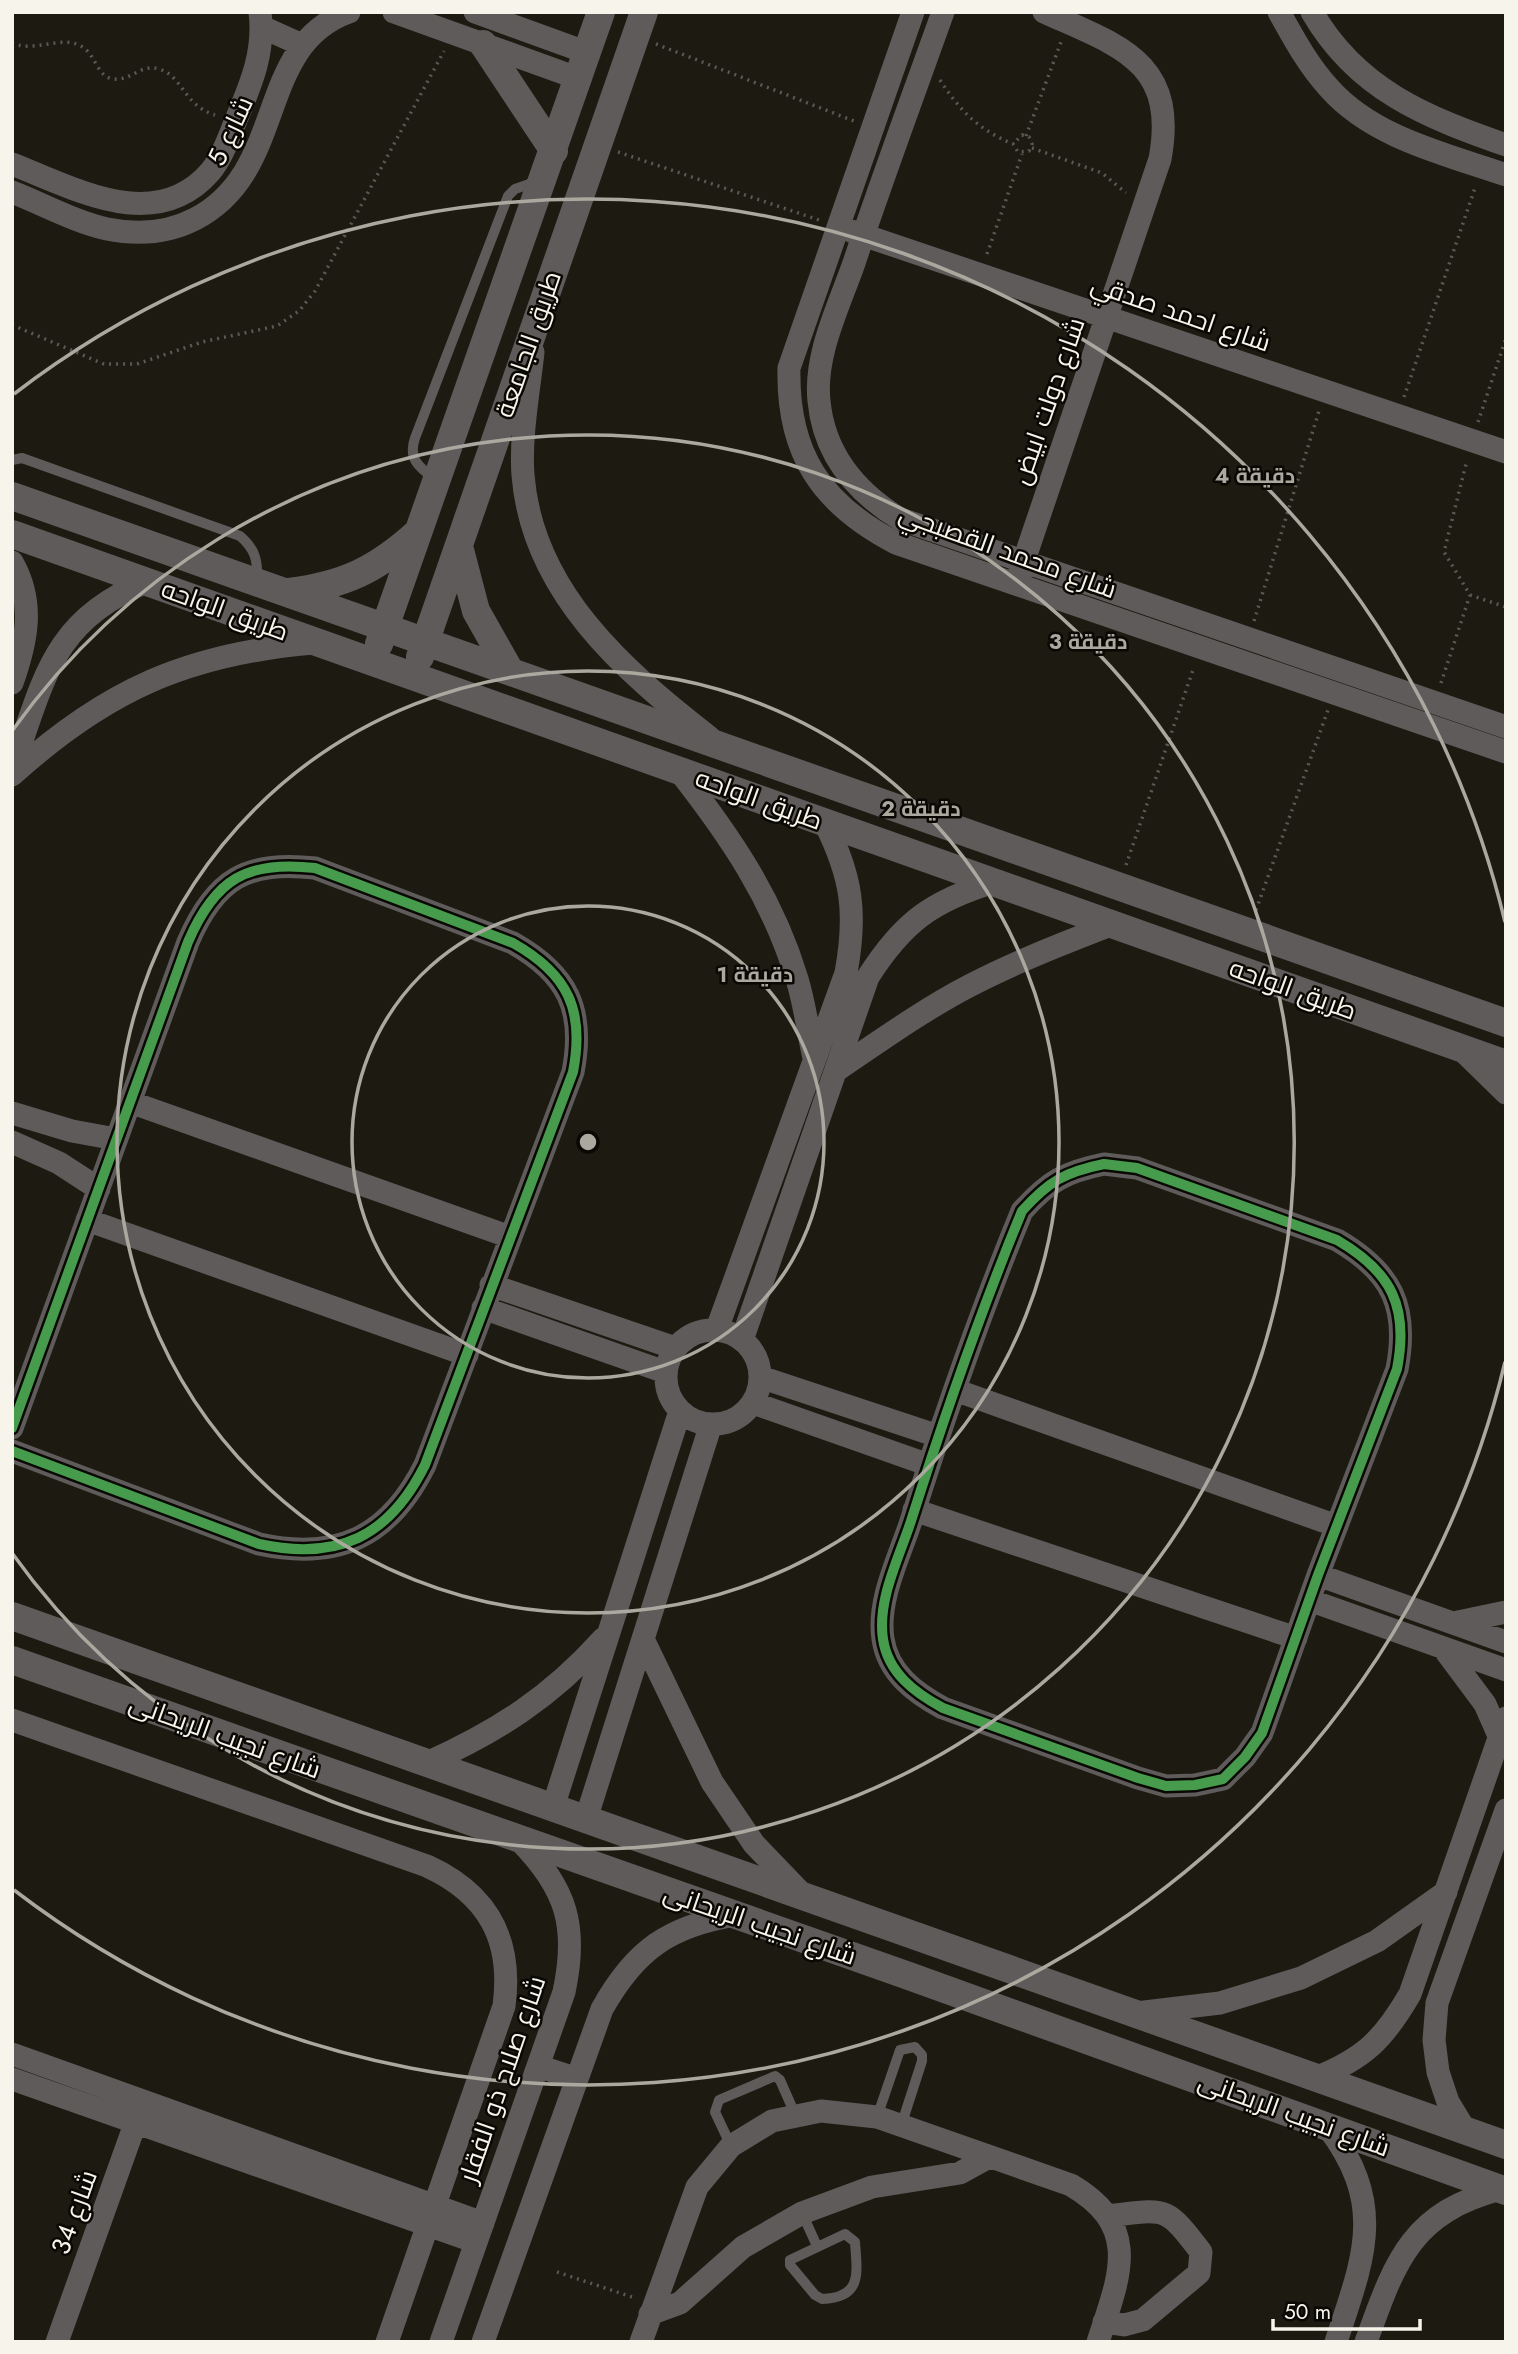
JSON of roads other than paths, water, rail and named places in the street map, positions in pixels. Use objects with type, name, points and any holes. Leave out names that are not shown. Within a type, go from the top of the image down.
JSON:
[{"type":"street","name":"شارع 5","points":[[18,198],[104,229],[131,233],[158,232],[184,225],[208,212],[229,195],[246,174],[258,150],[283,78],[302,45],[328,23],[349,12]]},
{"type":"street","points":[[394,12],[420,17],[483,44],[584,66]]},
{"type":"street","points":[[475,12],[584,66]]},
{"type":"street","name":"طريق الجامعة","points":[[373,662],[601,12]]},
{"type":"street","name":"شارع محمد القصبجي","points":[[913,12],[789,368],[788,399],[794,430],[805,459],[836,502],[868,528],[896,543],[1020,574],[1249,640],[1506,727]]},
{"type":"street","name":"شارع محمد القصبجي","points":[[943,12],[863,235],[820,370],[819,400],[824,430],[836,458],[853,482],[874,503],[900,519],[1020,574],[1200,649],[1506,752]]},
{"type":"street","name":"شارع دولت ابيض","points":[[1020,574],[1160,159],[1166,129],[1161,99],[1147,71],[1125,50],[1044,12]]},
{"type":"street","points":[[1279,12],[1310,65],[1331,90],[1365,118],[1404,139],[1506,175]]},
{"type":"street","points":[[1312,12],[1324,33],[1358,71],[1400,102],[1446,124],[1506,145]]},
{"type":"street","name":"شارع 5","points":[[12,164],[113,202],[140,205],[167,201],[191,190],[211,172],[257,68],[261,20]]},
{"type":"street","points":[[261,20],[302,45]]},
{"type":"street","name":"طريق الجامعة","points":[[413,676],[639,24]]},
{"type":"street","points":[[483,44],[554,151]]},
{"type":"street","points":[[79,219],[89,193]]},
{"type":"street","name":"شارع احمد صدقي","points":[[838,226],[1506,452]]},
{"type":"street","points":[[535,324],[522,472],[528,516],[543,558],[603,644],[628,671],[719,746]]},
{"type":"street","name":"طريق الواحه","points":[[12,496],[1506,1023]]},
{"type":"street","points":[[285,592],[322,587],[358,576],[391,556],[419,531]]},
{"type":"street","name":"طريق الواحه","points":[[12,534],[1506,1064]]},
{"type":"street","points":[[459,544],[476,611],[510,671]]},
{"type":"street","points":[[12,562],[22,579],[29,615],[23,652],[12,683]]},
{"type":"street","points":[[12,769],[52,659],[69,633],[100,605],[146,582]]},
{"type":"street","points":[[12,775],[52,739],[99,706],[150,680],[204,660],[249,650],[317,642]]},
{"type":"street","points":[[679,771],[729,834],[768,904],[797,979],[814,1058]]},
{"type":"street","points":[[717,1329],[846,973],[853,934],[849,883],[842,858],[825,823]]},
{"type":"street","points":[[12,1428],[201,912],[222,887],[251,871],[282,864],[315,868],[513,943],[541,958],[562,982],[575,1010],[578,1031],[573,1072],[425,1465],[410,1495],[378,1527],[359,1539],[327,1549],[293,1552],[259,1544],[12,1451]]},
{"type":"street","points":[[742,1339],[868,977],[890,943],[919,914],[955,894],[994,883]]},
{"type":"street","points":[[837,1070],[901,1026],[969,986],[1039,953],[1112,924]]},
{"type":"street","points":[[1460,1048],[1506,1093]]},
{"type":"street","points":[[130,1101],[510,1237]]},
{"type":"street","points":[[12,1113],[72,1131],[116,1139]]},
{"type":"street","points":[[12,1142],[59,1163],[99,1189]]},
{"type":"street","points":[[1104,1164],[1137,1168],[1337,1240],[1364,1256],[1386,1279],[1399,1308],[1401,1349],[1396,1369],[1262,1733],[1245,1757],[1223,1779],[1195,1785],[1166,1786],[1138,1778],[943,1708],[915,1693],[894,1670],[883,1640],[883,1609],[938,1436],[1022,1212],[1044,1187],[1072,1171],[1104,1164]]},
{"type":"street","points":[[87,1220],[467,1355]]},
{"type":"street","points":[[491,1285],[675,1348]]},
{"type":"street","points":[[484,1308],[665,1372]]},
{"type":"street","points":[[717,1329],[742,1339],[758,1362],[760,1377],[753,1403],[735,1419],[711,1424],[700,1422],[680,1411],[668,1393],[665,1372],[675,1348],[687,1337],[701,1331],[717,1329]]},
{"type":"street","points":[[760,1377],[938,1436]]},
{"type":"street","points":[[955,1390],[1337,1525]]},
{"type":"street","points":[[753,1403],[929,1465]]},
{"type":"street","points":[[553,1807],[680,1411]]},
{"type":"street","points":[[586,1819],[711,1424]]},
{"type":"street","points":[[914,1510],[1296,1638]]},
{"type":"street","points":[[1318,1575],[1506,1642]]},
{"type":"street","points":[[1309,1600],[1506,1670]]},
{"type":"street","points":[[1453,1623],[1506,1612]]},
{"type":"street","name":"شارع نجيب الريحانى","points":[[12,1616],[1506,2145]]},
{"type":"street","points":[[427,1763],[480,1739],[528,1709],[572,1673],[610,1631]]},
{"type":"street","points":[[643,1639],[712,1782],[754,1843],[805,1897]]},
{"type":"street","points":[[1315,2078],[1343,2067],[1369,2050],[1390,2028],[1410,1994],[1502,1727],[1444,1649]]},
{"type":"street","name":"شارع نجيب الريحانى","points":[[12,1660],[906,1975],[1503,2190]]},
{"type":"street","points":[[12,1720],[427,1866],[465,1887],[492,1921],[504,1952],[507,1984],[504,2006],[387,2342]]},
{"type":"street","points":[[1465,2130],[1448,2102],[1438,2071],[1434,2040],[1437,2003],[1506,1810]]},
{"type":"street","name":"شارع صلاح ذو الفقار","points":[[441,2342],[564,1992],[571,1959],[570,1926],[561,1894],[550,1875],[520,1841]]},
{"type":"street","points":[[1136,2013],[1220,2003],[1301,1979],[1377,1941],[1446,1892]]},
{"type":"street","points":[[483,2342],[602,2008],[619,1979],[642,1953],[670,1934],[702,1921],[736,1915]]},
{"type":"street","points":[[906,1975],[918,1937]]},
{"type":"street","points":[[1410,1994],[1437,2003]]},
{"type":"street","points":[[12,2054],[144,2101],[479,2232]]},
{"type":"street","points":[[538,2066],[577,2079]]},
{"type":"street","points":[[12,2079],[136,2123],[431,2215]]},
{"type":"street","name":"شارع 34","points":[[57,2342],[144,2101]]},
{"type":"street","points":[[641,2342],[696,2187],[731,2146],[772,2121],[795,2114],[821,2111],[877,2117],[1071,2185],[1092,2198],[1108,2216],[1121,2253],[1120,2273],[1101,2332]]},
{"type":"street","points":[[1327,2126],[1355,2173],[1366,2227],[1362,2264],[1336,2342]]},
{"type":"street","points":[[652,2309],[680,2303],[743,2248],[802,2213],[872,2187],[960,2173],[989,2157]]},
{"type":"street","points":[[1366,2342],[1390,2274],[1413,2240],[1452,2207],[1503,2190]]},
{"type":"street","points":[[1101,2332],[1143,2320],[1195,2279],[1203,2259],[1201,2252],[1170,2214],[1154,2211],[1108,2216]]},
{"type":"lane","points":[[12,460],[22,458],[240,536],[250,545],[258,563],[257,582]]},
{"type":"lane","points":[[877,2117],[900,2050],[915,2047],[920,2050],[922,2061],[901,2126]]},
{"type":"lane","points":[[731,2146],[715,2112],[719,2100],[775,2076],[780,2080],[795,2114]]},
{"type":"lane","points":[[802,2213],[817,2246]]},
{"type":"lane","points":[[845,2234],[854,2239],[858,2277],[852,2289],[822,2299],[815,2295],[790,2265],[791,2258],[817,2246],[845,2234]]}]
